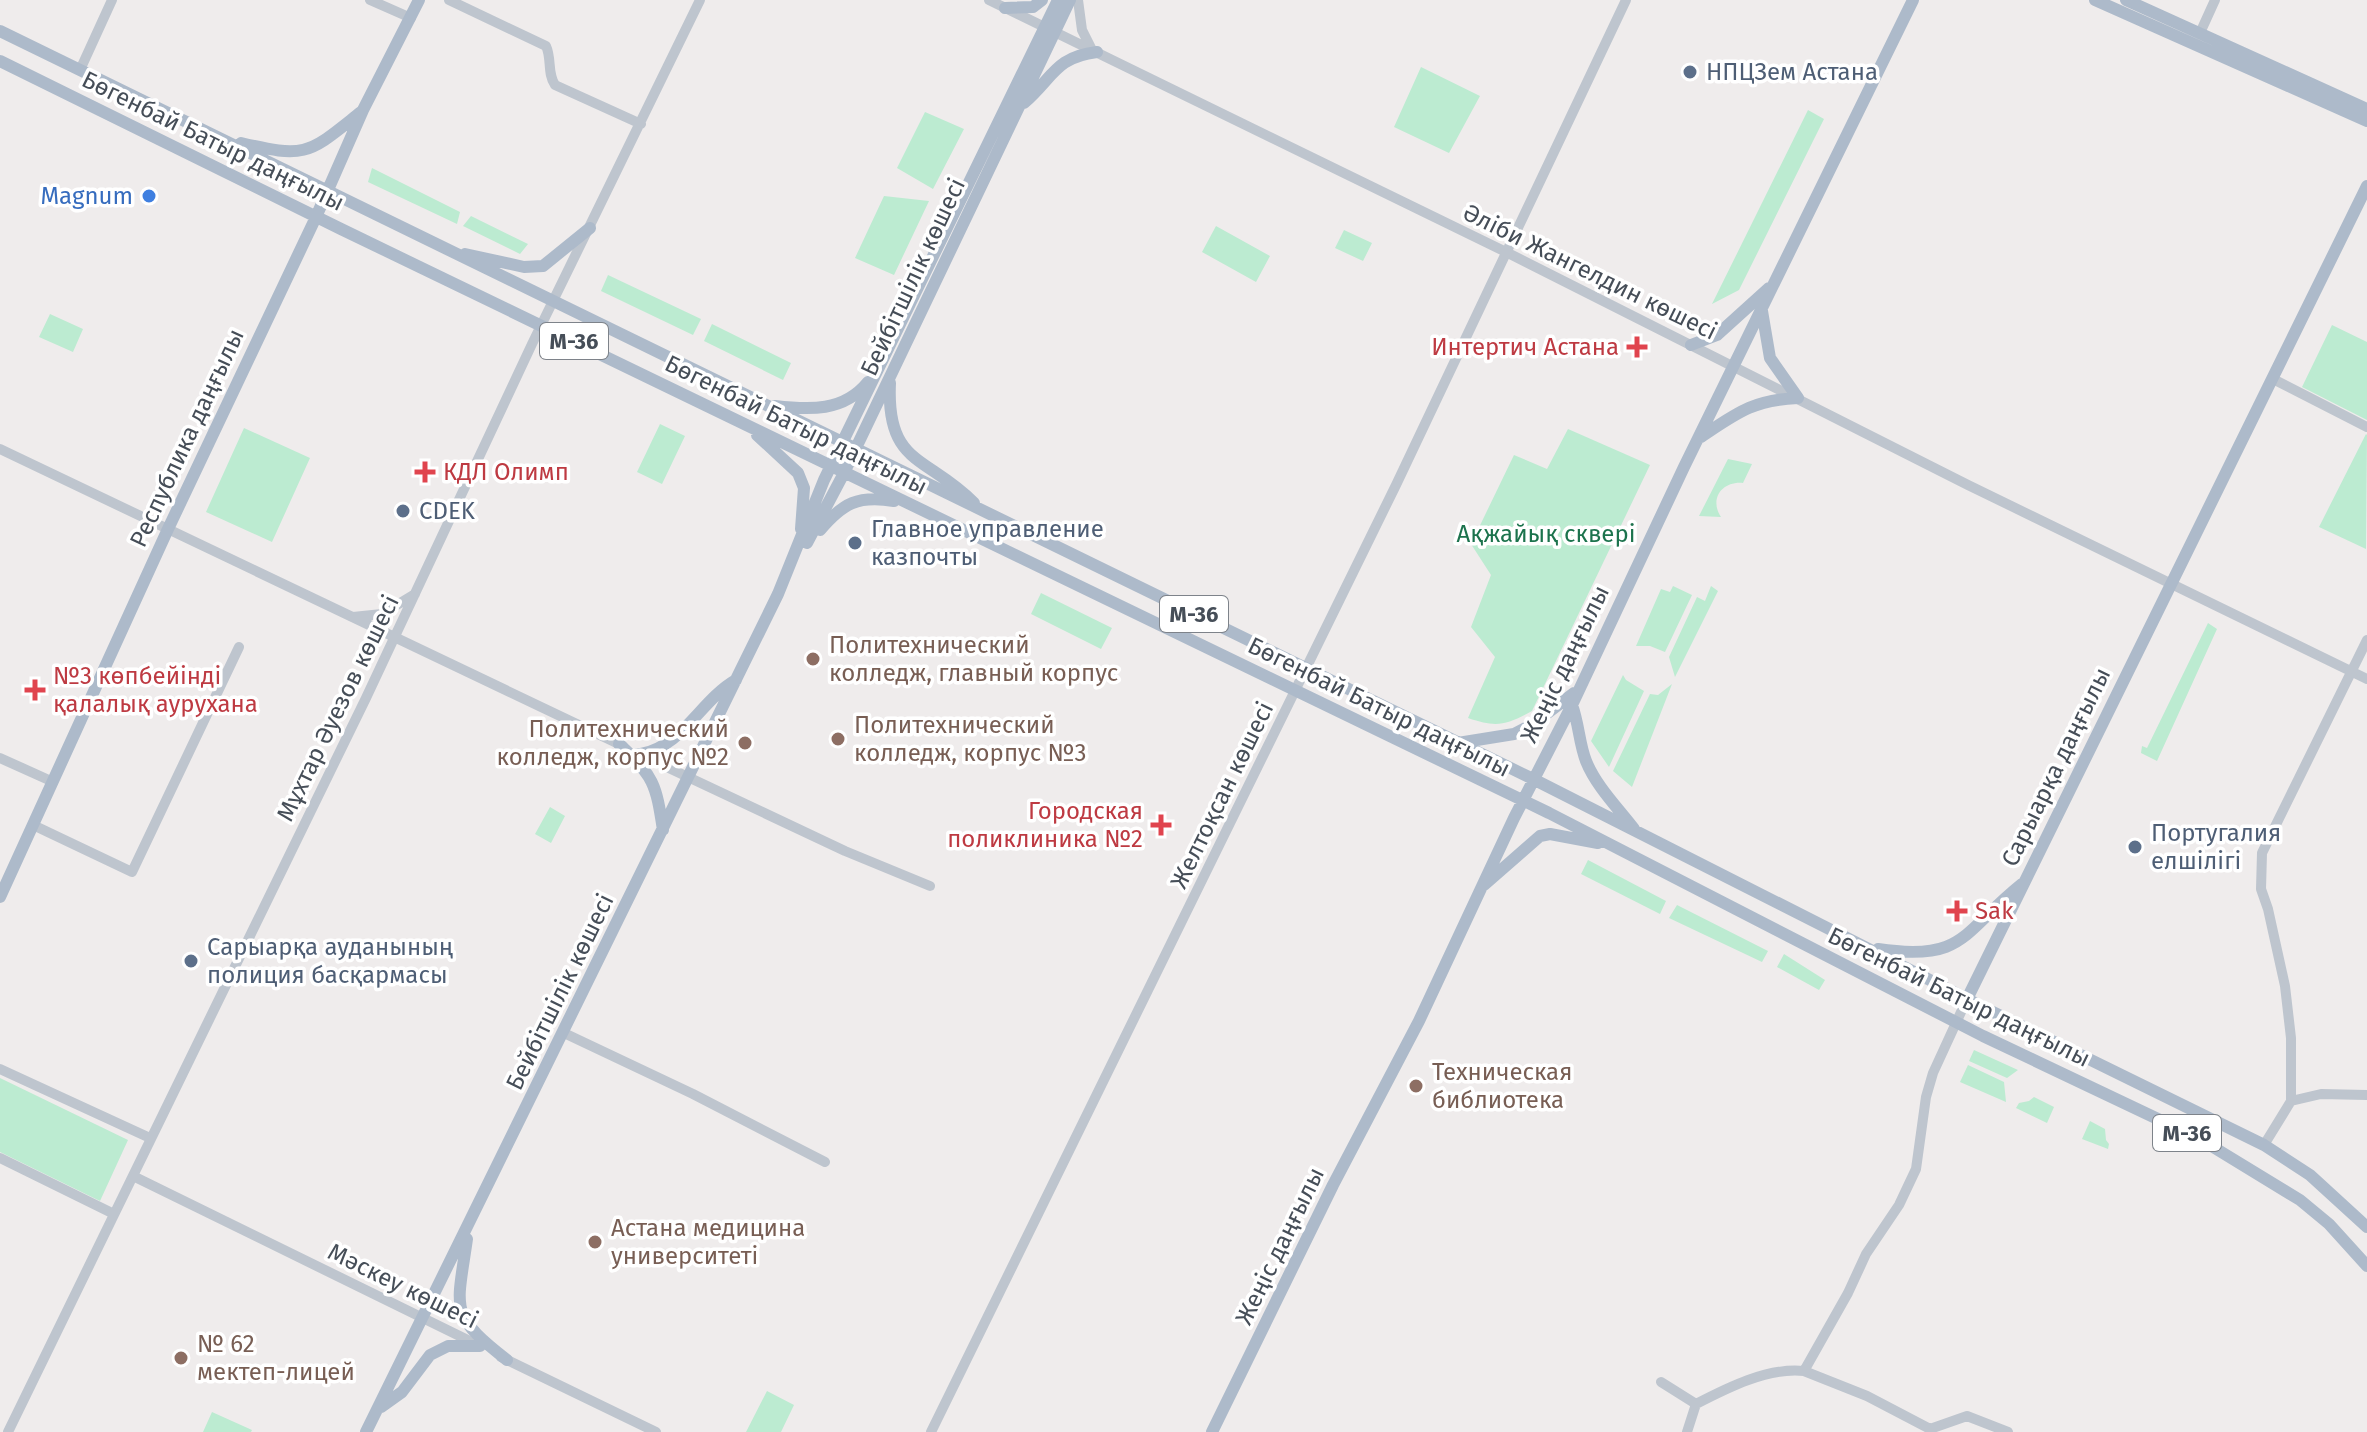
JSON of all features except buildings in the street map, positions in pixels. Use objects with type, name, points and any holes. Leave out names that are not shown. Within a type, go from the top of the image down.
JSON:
[{"type":"main road","name":"Республика даңғылы","points":[[0,897],[168,529],[316,217],[331,194],[363,110],[419,0]]},
{"type":"main road","points":[[1005,8],[1033,7],[1042,0]]},
{"type":"main road","name":"Бейбітшілік көшесі","points":[[366,1432],[790,570],[844,473],[1018,107],[1050,29],[1058,0]]},
{"type":"main road","name":"Бейбітшілік көшесі","points":[[802,546],[842,443],[1050,29],[1070,0]]},
{"type":"main road","name":"Жеңіс даңғылы","points":[[1212,1432],[1333,1185],[1419,1021],[1522,801],[1572,705],[1913,0]]},
{"type":"main road","points":[[2095,0],[2367,121]]},
{"type":"main road","points":[[2126,0],[2367,109]]},
{"type":"main road","name":"Бөгенбай Батыр даңғылы","points":[[0,31],[1533,779],[1967,999],[2264,1145],[2310,1175],[2367,1227]]},
{"type":"main road","points":[[1018,107],[1066,60],[1095,51]]},
{"type":"main road","name":"Бөгенбай Батыр даңғылы","points":[[0,61],[1522,801],[1956,1022],[2200,1139],[2300,1200],[2329,1224],[2367,1266]]},
{"type":"main road","points":[[218,138],[281,153],[314,149],[363,110]]},
{"type":"main road","name":"Сарыарқа даңғылы","points":[[1967,999],[2345,228],[2362,205],[2367,186]]},
{"type":"main road","points":[[452,252],[538,267],[554,260],[590,228]]},
{"type":"main road","points":[[1691,345],[1717,335],[1777,280]]},
{"type":"main road","points":[[1762,310],[1770,358],[1798,398]]},
{"type":"main road","points":[[763,405],[808,410],[835,406],[861,390],[880,367]]},
{"type":"main road","points":[[890,375],[889,406],[897,438],[909,455],[929,471],[958,487],[981,511]]},
{"type":"main road","points":[[1699,439],[1761,401],[1798,398]]},
{"type":"main road","points":[[746,425],[798,473],[804,488],[802,546]]},
{"type":"main road","points":[[802,546],[841,507],[857,500],[880,499],[908,504]]},
{"type":"main road","points":[[641,754],[658,751],[673,742],[717,691],[736,680]]},
{"type":"main road","points":[[1458,743],[1514,734],[1533,724],[1577,691]]},
{"type":"main road","points":[[1572,705],[1590,771],[1636,832]]},
{"type":"main road","points":[[619,744],[652,779],[658,795],[663,830]]},
{"type":"main road","points":[[1482,887],[1540,836],[1550,834],[1614,847]]},
{"type":"main road","points":[[1864,947],[1905,953],[1943,950],[1954,945],[1983,921],[1995,906],[2024,882]]},
{"type":"main road","points":[[469,1228],[459,1295],[461,1311],[474,1334],[507,1360]]},
{"type":"main road","points":[[378,1408],[402,1392],[430,1355],[448,1346],[480,1346]]},
{"type":"street","points":[[80,70],[112,0]]},
{"type":"street","points":[[370,0],[411,18]]},
{"type":"street","points":[[449,0],[546,46],[551,55],[550,76],[555,85],[641,124]]},
{"type":"street","name":"Мұхтар Әуезов көшесі","points":[[8,1432],[700,0]]},
{"type":"street","name":"Әліби Жангелдин көшесі","points":[[989,0],[1506,252],[1968,485],[2367,679]]},
{"type":"street","points":[[1078,0],[1082,30],[1095,51]]},
{"type":"street","name":"Желтоқсан көшесі","points":[[931,1432],[1396,485],[1626,0]]},
{"type":"street","points":[[2200,33],[2215,0]]},
{"type":"street","points":[[2273,379],[2367,427]]},
{"type":"street","points":[[0,449],[687,777],[845,851],[930,886]]},
{"type":"street","points":[[353,617],[382,614],[416,593]]},
{"type":"street","points":[[2264,1145],[2291,1101],[2291,1038],[2278,950],[2261,889],[2262,853],[2367,640]]},
{"type":"street","points":[[33,825],[132,872],[239,647]]},
{"type":"street","points":[[0,758],[51,781]]},
{"type":"street","name":"Сарыарқа даңғылы","points":[[1804,1371],[1866,1254],[1899,1205],[1916,1169],[1926,1097],[1933,1073],[1967,999]]},
{"type":"street","points":[[564,1033],[693,1094],[825,1162]]},
{"type":"street","points":[[0,1069],[150,1138]]},
{"type":"street","points":[[2291,1101],[2321,1094],[2367,1095]]},
{"type":"street","points":[[0,1158],[114,1214]]},
{"type":"street","name":"Мәскеу көшесі","points":[[133,1176],[656,1432]]},
{"type":"street","points":[[1687,1432],[1696,1404],[1748,1381],[1782,1371],[1804,1371],[1867,1396],[1930,1430],[1967,1416],[2008,1432]]},
{"type":"street","points":[[1661,1382],[1696,1404]]},
{"type":"green space","points":[[1421,67],[1480,96],[1449,153],[1394,127]]},
{"type":"green space","points":[[1808,110],[1824,119],[1739,290],[1712,304]]},
{"type":"green space","points":[[925,112],[964,129],[933,189],[897,168]]},
{"type":"green space","points":[[372,168],[460,212],[457,224],[368,182]]},
{"type":"green space","points":[[884,196],[929,201],[894,275],[855,258]]},
{"type":"green space","points":[[471,216],[528,244],[520,254],[463,226]]},
{"type":"green space","points":[[1216,226],[1270,256],[1256,282],[1202,252]]},
{"type":"green space","points":[[1344,230],[1372,243],[1363,261],[1335,248]]},
{"type":"green space","points":[[608,275],[701,319],[693,335],[601,291]]},
{"type":"green space","points":[[50,314],[83,329],[73,352],[39,337]]},
{"type":"green space","points":[[712,324],[791,363],[783,380],[704,341]]},
{"type":"green space","points":[[2332,325],[2367,342],[2367,420],[2302,387]]},
{"type":"green space","points":[[660,424],[685,436],[662,484],[637,472]]},
{"type":"green space","points":[[244,428],[310,458],[272,542],[206,512]]},
{"type":"green space","name":"Ақжайық сквері","points":[[1568,429],[1650,465],[1532,711],[1501,724],[1468,718],[1495,657],[1471,627],[1491,575],[1471,544],[1514,455],[1547,469]]},
{"type":"green space","points":[[2367,435],[2366,549],[2319,527]]},
{"type":"green space","points":[[1728,459],[1752,464],[1743,483],[1729,485],[1720,492],[1716,504],[1721,517],[1699,516]]},
{"type":"green space","points":[[1673,586],[1692,595],[1665,652],[1650,646],[1636,646],[1661,589],[1670,592]]},
{"type":"green space","points":[[1711,586],[1718,591],[1675,677],[1669,657],[1697,597],[1705,601]]},
{"type":"green space","points":[[1041,593],[1112,628],[1101,649],[1031,614]]},
{"type":"green space","points":[[2208,623],[2217,629],[2157,761],[2141,753],[2142,746],[2147,748]]},
{"type":"green space","points":[[1623,675],[1644,691],[1609,767],[1591,741]]},
{"type":"green space","points":[[1672,684],[1632,787],[1613,771],[1650,694],[1658,695]]},
{"type":"green space","points":[[550,807],[565,816],[551,843],[535,834]]},
{"type":"green space","points":[[1588,860],[1666,901],[1660,914],[1581,874]]},
{"type":"green space","points":[[1677,905],[1768,951],[1762,962],[1669,918]]},
{"type":"green space","points":[[1784,954],[1825,980],[1819,990],[1777,967]]},
{"type":"green space","points":[[1974,1050],[2018,1070],[2007,1078],[1969,1061]]},
{"type":"green space","points":[[1968,1065],[2004,1082],[2006,1102],[1960,1082]]},
{"type":"green space","points":[[0,1078],[128,1140],[100,1201],[0,1152]]},
{"type":"green space","points":[[2034,1097],[2054,1107],[2047,1123],[2016,1108],[2019,1103]]},
{"type":"green space","points":[[2090,1121],[2105,1129],[2108,1149],[2082,1139]]},
{"type":"green space","points":[[767,1391],[794,1405],[781,1432],[746,1432]]},
{"type":"green space","points":[[212,1412],[252,1430],[203,1432]]},
{"type":"place","name":"НПЦЗем Астана","points":[[1690,72]]},
{"type":"place","name":"Magnum","points":[[149,196]]},
{"type":"place","name":"Интертич Астана","points":[[1637,347]]},
{"type":"place","name":"КДЛ Олимп","points":[[425,472]]},
{"type":"place","name":"CDEK","points":[[403,511]]},
{"type":"place","name":"Главное управление казпочты","points":[[855,543]]},
{"type":"place","name":"Политехнический колледж, главный корпус","points":[[813,659]]},
{"type":"place","name":"№3 көпбейінді қалалық аурухана","points":[[35,690]]},
{"type":"place","name":"Политехнический колледж, корпус №3","points":[[838,739]]},
{"type":"place","name":"Политехнический колледж, корпус №2","points":[[745,743]]},
{"type":"place","name":"Городская поликлиника №2","points":[[1161,825]]},
{"type":"place","name":"Португалия елшілігі","points":[[2135,847]]},
{"type":"place","name":"Sak","points":[[1957,911]]},
{"type":"place","name":"Сарыарқа ауданының полиция басқармасы","points":[[191,961]]},
{"type":"place","name":"Техническая библиотека","points":[[1416,1086]]},
{"type":"place","name":"Астана медицина университеті","points":[[595,1242]]},
{"type":"place","name":"№ 62 мектеп-лицей","points":[[181,1358]]}]
